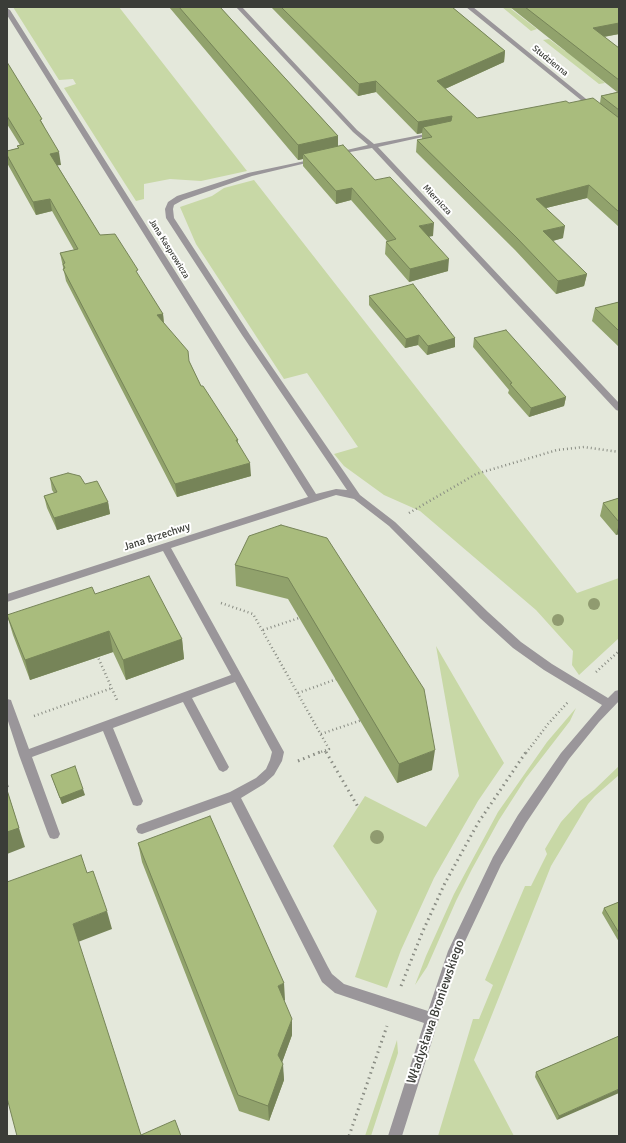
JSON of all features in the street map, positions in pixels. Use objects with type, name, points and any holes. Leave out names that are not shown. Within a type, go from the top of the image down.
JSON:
[{"type":"street","name":"Miernicza","points":[[239,7],[355,132],[373,146],[619,408]]},
{"type":"street","name":"Studzienna","points":[[469,7],[601,114]]},
{"type":"street","name":"Jana Kasprowicza","points":[[7,10],[314,498]]},
{"type":"street","points":[[440,131],[250,174],[180,198],[171,204],[169,209],[170,218],[246,335],[357,497],[392,524],[484,615],[517,645],[548,667],[609,704]]},
{"type":"street","name":"Jana Brzechwy","points":[[7,598],[314,498],[336,492],[346,493],[357,497]]},
{"type":"street","points":[[142,829],[234,796],[260,781],[270,772],[276,761],[278,752],[238,677],[164,546]]},
{"type":"street","points":[[25,755],[238,677]]},
{"type":"street","name":"Władysława Broniewskiego","points":[[395,1136],[454,951],[497,861],[522,818],[546,782],[582,734],[619,694]]},
{"type":"street","points":[[185,696],[223,767]]},
{"type":"street","points":[[7,703],[54,834]]},
{"type":"street","points":[[106,725],[137,801]]},
{"type":"street","points":[[234,796],[327,978],[340,989],[432,1019]]},
{"type":"path","points":[[392,524],[476,474],[557,450],[584,447],[619,452]]},
{"type":"path","points":[[218,598],[221,604],[254,614],[329,748],[270,772]]},
{"type":"path","points":[[263,630],[305,616]]},
{"type":"path","points":[[96,653],[118,701]]},
{"type":"path","points":[[298,693],[342,677]]},
{"type":"path","points":[[14,724],[112,688]]},
{"type":"path","points":[[321,734],[366,718]]},
{"type":"path","points":[[325,750],[358,807]]},
{"type":"green space","points":[[13,7],[119,7],[247,171],[201,181],[170,179],[144,184],[144,199],[136,201],[64,88],[76,84],[73,79],[59,80]]},
{"type":"green space","points":[[502,7],[520,7],[511,9],[537,29],[531,31]]},
{"type":"green space","points":[[564,7],[619,48],[619,61],[608,53],[576,59],[605,83],[599,84],[543,40],[549,39],[565,51],[597,45]]},
{"type":"green space","points":[[254,180],[577,593],[619,578],[619,638],[579,675],[572,665],[573,651],[536,610],[420,511],[384,495],[344,466],[334,454],[358,447],[307,373],[284,379],[196,244],[180,207],[212,196],[224,188]]},
{"type":"green space","points":[[436,646],[504,763],[478,801],[434,878],[401,950],[387,988],[355,977],[377,911],[333,846],[365,796],[426,827],[459,776]]},
{"type":"green space","points":[[576,708],[570,721],[526,778],[499,820],[456,901],[427,967],[415,985],[426,956],[454,894],[498,812],[547,742]]},
{"type":"green space","points":[[619,766],[619,775],[588,804],[551,866],[474,1060],[514,1136],[438,1136],[473,1019],[479,1019],[493,985],[485,980],[525,886],[531,886],[547,854],[545,849],[561,822],[580,801]]},
{"type":"green space","points":[[397,1040],[398,1053],[371,1136],[365,1136]]},
{"type":"building","points":[[179,7],[220,7],[338,136],[298,145]]},
{"type":"building","points":[[281,7],[452,7],[505,51],[437,81],[477,118],[566,101],[569,103],[593,98],[619,118],[619,212],[589,185],[536,199],[565,226],[543,231],[587,274],[558,281],[517,238],[417,140],[432,137],[423,127],[451,121],[452,116],[418,122],[376,81],[359,84]]},
{"type":"building","points":[[525,7],[619,7],[619,23],[593,28],[619,48],[619,80]]},
{"type":"building","points":[[7,62],[42,119],[40,120],[59,152],[50,154],[100,235],[115,234],[138,270],[136,271],[163,314],[157,315],[188,351],[189,361],[201,386],[203,386],[238,440],[236,440],[250,463],[175,484],[63,269],[65,268],[63,264],[65,263],[60,253],[78,249],[50,199],[33,202],[7,155],[7,151],[19,148],[17,146],[24,144],[7,116]]},
{"type":"building","points":[[619,92],[619,110],[601,96]]},
{"type":"building","points":[[343,145],[375,180],[390,177],[434,223],[419,226],[449,259],[410,269],[386,242],[396,239],[352,188],[336,191],[303,154]]},
{"type":"building","points":[[413,284],[455,338],[428,346],[419,335],[406,339],[369,296]]},
{"type":"building","points":[[619,302],[619,331],[595,308]]},
{"type":"building","points":[[506,330],[566,397],[531,408],[474,338]]},
{"type":"building","points":[[68,473],[80,476],[85,484],[97,481],[108,502],[54,518],[44,496],[57,492],[50,478]]},
{"type":"building","points":[[619,498],[619,522],[603,503]]},
{"type":"building","points":[[281,525],[327,538],[424,689],[435,750],[399,764],[288,578],[235,565],[249,536]]},
{"type":"building","points":[[149,576],[182,639],[123,660],[109,631],[25,660],[7,615],[92,587],[95,594]]},
{"type":"building","points":[[75,766],[83,789],[60,798],[51,775]]},
{"type":"building","points":[[7,790],[19,828],[7,832]]},
{"type":"building","points":[[210,816],[284,983],[278,986],[292,1019],[278,1055],[283,1064],[268,1106],[238,1095],[138,843]]},
{"type":"building","points":[[81,855],[87,873],[93,871],[107,911],[73,924],[141,1135],[175,1120],[181,1136],[17,1136],[7,1098],[7,882]]},
{"type":"building","points":[[619,902],[619,933],[604,908]]},
{"type":"building","points":[[619,1036],[619,1089],[559,1116],[536,1072]]}]
